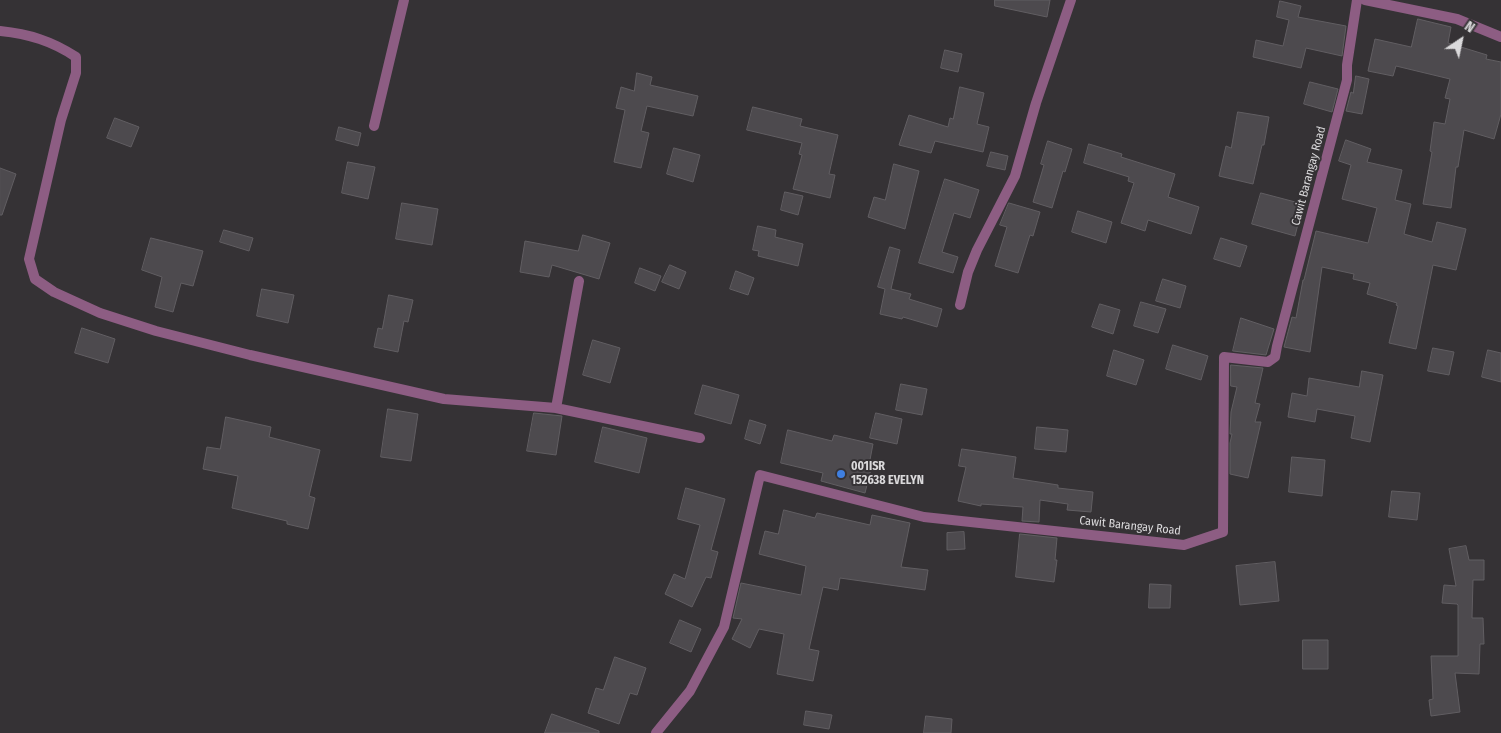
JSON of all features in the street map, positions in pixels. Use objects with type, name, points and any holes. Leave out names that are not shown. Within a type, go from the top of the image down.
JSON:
[{"type":"street","points":[[374,126],[404,0]]},
{"type":"street","points":[[960,305],[968,272],[977,250],[1015,176],[1036,103],[1071,0]]},
{"type":"street","name":"Cawit Barangay Road","points":[[656,733],[690,691],[724,627],[760,475],[924,517],[1184,545],[1223,532],[1224,356],[1268,362],[1275,358],[1276,346],[1347,80],[1347,65],[1358,0]]},
{"type":"street","points":[[1365,0],[1457,19],[1501,37]]},
{"type":"street","points":[[0,31],[21,33],[59,46],[76,56],[76,74],[61,120],[29,259],[35,279],[54,292],[100,313],[156,331],[250,355],[444,399],[556,408],[700,438]]},
{"type":"street","points":[[556,408],[579,281]]},
{"type":"building","points":[[995,0],[1050,0],[1047,17],[995,6]]},
{"type":"building","points":[[1280,1],[1301,6],[1298,17],[1346,26],[1342,56],[1306,48],[1301,68],[1253,57],[1256,40],[1283,46],[1289,20],[1277,17]]},
{"type":"building","points":[[1418,19],[1451,27],[1448,43],[1487,55],[1486,59],[1501,62],[1501,114],[1494,139],[1464,130],[1458,167],[1456,167],[1451,208],[1423,204],[1432,152],[1430,151],[1434,122],[1445,124],[1450,99],[1445,98],[1450,79],[1396,66],[1393,76],[1368,71],[1375,39],[1411,47]]},
{"type":"building","points":[[945,50],[962,54],[958,72],[941,68]]},
{"type":"building","points":[[637,73],[652,77],[650,85],[698,96],[693,116],[647,106],[641,131],[649,133],[641,168],[614,162],[625,110],[616,108],[621,87],[634,91]]},
{"type":"building","points":[[1356,76],[1369,79],[1362,114],[1346,111],[1351,92],[1353,93]]},
{"type":"building","points":[[1310,82],[1338,89],[1332,112],[1304,104]]},
{"type":"building","points":[[960,87],[984,93],[977,124],[989,127],[983,152],[935,141],[931,153],[899,145],[909,115],[948,127],[950,118],[953,119]]},
{"type":"building","points":[[753,107],[802,119],[800,126],[838,135],[829,174],[835,175],[830,198],[793,189],[802,155],[799,154],[802,143],[747,130]]},
{"type":"building","points":[[1238,112],[1269,117],[1264,145],[1262,145],[1253,184],[1219,176],[1226,146],[1231,148]]},
{"type":"building","points":[[115,118],[139,127],[131,147],[107,138]]},
{"type":"building","points":[[339,127],[361,133],[358,146],[336,140]]},
{"type":"building","points":[[1346,140],[1371,149],[1367,162],[1402,170],[1395,200],[1411,204],[1404,234],[1432,242],[1437,222],[1466,229],[1456,270],[1433,265],[1416,349],[1389,343],[1398,306],[1396,305],[1397,303],[1367,294],[1370,283],[1353,279],[1354,274],[1322,267],[1310,352],[1284,347],[1292,317],[1296,318],[1303,280],[1316,231],[1368,243],[1377,208],[1342,199],[1351,165],[1339,161]]},
{"type":"building","points":[[1048,141],[1072,149],[1052,208],[1033,202],[1044,165],[1041,164]]},
{"type":"building","points":[[1089,144],[1122,154],[1121,157],[1175,174],[1168,197],[1199,207],[1191,234],[1148,220],[1145,231],[1121,223],[1134,183],[1128,181],[1129,177],[1084,163]]},
{"type":"building","points":[[674,148],[700,155],[693,182],[667,174]]},
{"type":"building","points":[[991,152],[1008,156],[1005,170],[987,166]]},
{"type":"building","points":[[348,162],[375,167],[368,199],[342,193]]},
{"type":"building","points":[[894,164],[919,171],[905,229],[868,217],[874,197],[885,200]]},
{"type":"building","points":[[0,168],[16,174],[2,215],[0,215]]},
{"type":"building","points":[[945,179],[979,190],[970,218],[954,213],[942,252],[958,257],[953,273],[919,263]]},
{"type":"building","points":[[785,192],[803,196],[798,215],[781,210]]},
{"type":"building","points":[[1261,193],[1303,204],[1295,236],[1252,224]]},
{"type":"building","points":[[402,203],[438,209],[432,245],[396,239]]},
{"type":"building","points":[[1009,203],[1040,212],[1033,236],[1030,235],[1018,273],[995,266],[1007,227],[1000,225]]},
{"type":"building","points":[[1078,211],[1112,222],[1106,243],[1072,232]]},
{"type":"building","points":[[758,226],[776,230],[775,237],[803,244],[798,266],[758,256],[759,251],[753,250]]},
{"type":"building","points":[[224,230],[253,238],[249,251],[220,242]]},
{"type":"building","points":[[583,235],[610,243],[599,279],[552,265],[549,277],[520,272],[525,241],[578,251]]},
{"type":"building","points":[[151,238],[203,251],[193,286],[181,283],[173,312],[155,307],[162,277],[142,270]]},
{"type":"building","points":[[1221,238],[1247,246],[1240,267],[1214,259]]},
{"type":"building","points":[[890,247],[900,250],[891,289],[911,294],[909,299],[942,309],[937,327],[903,317],[902,319],[880,314],[885,289],[878,287]]},
{"type":"building","points":[[670,265],[686,272],[679,289],[662,282]]},
{"type":"building","points":[[640,268],[661,276],[655,291],[635,283]]},
{"type":"building","points":[[736,271],[754,278],[748,295],[730,289]]},
{"type":"building","points":[[1163,279],[1186,286],[1180,308],[1156,301]]},
{"type":"building","points":[[262,289],[294,295],[288,323],[257,316]]},
{"type":"building","points":[[389,295],[413,300],[408,322],[404,321],[398,352],[374,347],[378,328],[382,329]]},
{"type":"building","points":[[1141,302],[1166,309],[1158,333],[1134,326]]},
{"type":"building","points":[[1100,304],[1120,310],[1113,334],[1092,327]]},
{"type":"building","points":[[1241,318],[1274,329],[1266,355],[1233,351]]},
{"type":"building","points":[[82,328],[115,339],[108,363],[75,353]]},
{"type":"building","points":[[593,340],[620,348],[610,383],[583,375]]},
{"type":"building","points":[[1173,345],[1208,356],[1201,380],[1166,369]]},
{"type":"building","points":[[1433,348],[1454,352],[1449,375],[1428,371]]},
{"type":"building","points":[[1114,350],[1144,360],[1136,385],[1107,376]]},
{"type":"building","points":[[1488,350],[1501,353],[1501,382],[1482,377]]},
{"type":"building","points":[[1231,365],[1263,368],[1255,403],[1260,404],[1255,422],[1261,422],[1248,478],[1230,474],[1231,412],[1237,387],[1231,386]]},
{"type":"building","points":[[1362,371],[1383,375],[1370,442],[1351,438],[1355,416],[1317,409],[1315,422],[1288,417],[1292,393],[1307,396],[1309,378],[1359,387]]},
{"type":"building","points":[[901,384],[927,389],[922,415],[896,410]]},
{"type":"building","points":[[703,385],[739,395],[731,424],[695,414]]},
{"type":"building","points":[[388,409],[418,414],[411,461],[381,457]]},
{"type":"building","points":[[534,413],[562,416],[556,455],[527,451]]},
{"type":"building","points":[[876,413],[902,419],[897,444],[870,438]]},
{"type":"building","points":[[226,417],[271,427],[269,437],[320,450],[309,496],[315,498],[308,529],[287,524],[287,521],[232,508],[238,476],[203,469],[207,447],[220,449]]},
{"type":"building","points":[[750,420],[766,425],[760,444],[745,439]]},
{"type":"building","points":[[603,427],[647,438],[639,473],[595,462]]},
{"type":"building","points":[[1037,427],[1068,430],[1066,452],[1035,449]]},
{"type":"building","points":[[788,430],[832,441],[834,435],[873,444],[869,465],[872,465],[865,493],[821,481],[823,473],[781,463]]},
{"type":"building","points":[[962,449],[1016,457],[1013,478],[1058,485],[1058,488],[1093,492],[1091,512],[1067,510],[1068,504],[1040,500],[1039,522],[1022,521],[1023,507],[981,504],[981,506],[958,501],[966,467],[959,466]]},
{"type":"building","points":[[1292,457],[1325,460],[1322,496],[1289,492]]},
{"type":"building","points":[[686,488],[725,499],[711,550],[718,552],[711,578],[706,577],[692,607],[665,594],[674,574],[685,579],[700,525],[678,519]]},
{"type":"building","points":[[1392,491],[1420,493],[1417,520],[1389,517]]},
{"type":"building","points":[[784,510],[815,518],[817,513],[870,525],[872,515],[910,523],[901,567],[928,570],[925,590],[840,578],[838,590],[823,587],[809,649],[819,651],[813,681],[777,674],[784,634],[759,629],[750,648],[732,639],[742,619],[733,618],[741,583],[801,595],[806,566],[759,554],[765,531],[778,534]]},
{"type":"building","points":[[964,532],[965,549],[947,550],[947,533]]},
{"type":"building","points":[[1020,534],[1057,538],[1054,582],[1016,577]]},
{"type":"building","points":[[1466,546],[1469,560],[1484,560],[1484,580],[1473,580],[1472,618],[1483,618],[1484,644],[1480,644],[1479,674],[1455,673],[1460,712],[1431,716],[1429,700],[1433,699],[1431,656],[1458,656],[1458,605],[1442,603],[1444,585],[1456,586],[1449,549]]},
{"type":"building","points":[[1275,562],[1279,601],[1240,605],[1236,566]]},
{"type":"building","points":[[1150,584],[1171,585],[1170,608],[1149,608]]},
{"type":"building","points":[[680,620],[701,629],[691,652],[670,643]]},
{"type":"building","points":[[1303,640],[1328,640],[1328,669],[1303,669]]},
{"type":"building","points":[[615,657],[646,668],[637,695],[630,693],[619,724],[588,713],[596,688],[603,690]]},
{"type":"building","points":[[806,711],[832,715],[829,729],[804,725]]},
{"type":"building","points":[[552,714],[599,731],[599,733],[545,733]]},
{"type":"building","points":[[926,716],[952,719],[951,733],[924,733]]},
{"type":"place","name":"001ISR 152638 EVELYN","points":[[841,474]]}]
